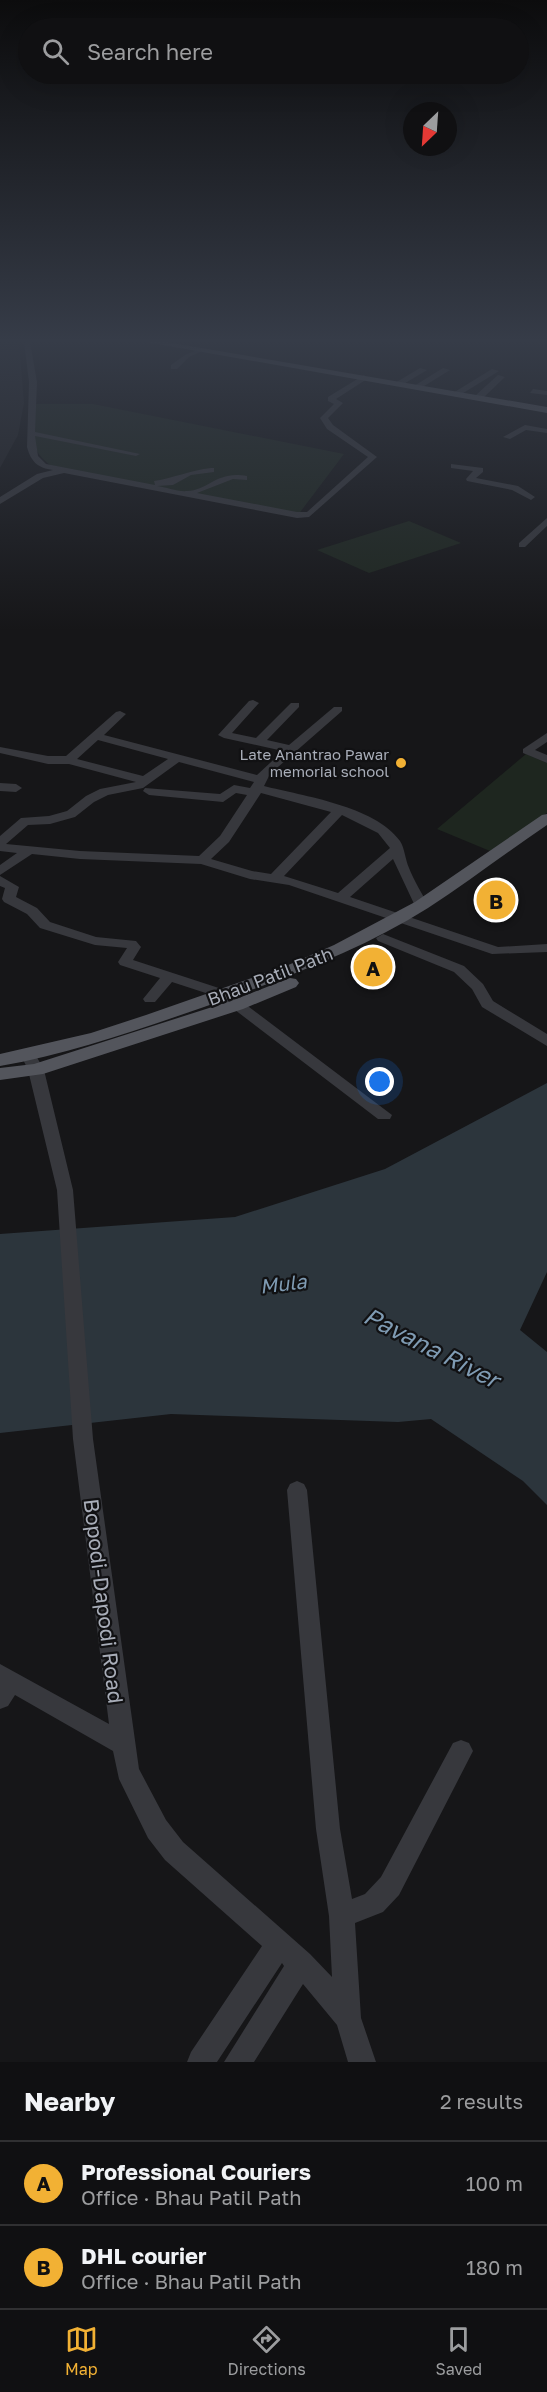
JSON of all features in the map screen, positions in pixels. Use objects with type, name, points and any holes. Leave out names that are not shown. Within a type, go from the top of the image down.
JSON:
[{"type":"main road","name":"Bhau Patil Path","points":[[230,1000],[405,920],[421,904],[547,818]]},
{"type":"main road","name":"Bhau Patil Path","points":[[0,1074],[230,1000],[343,959],[382,938],[405,920],[547,833]]},
{"type":"main road","name":"Bhau Patil Path","points":[[0,1060],[33,1062]]},
{"type":"street","points":[[32,438],[34,458],[43,466],[301,516],[309,514],[373,457],[345,438]]},
{"type":"street","points":[[57,438],[136,454]]},
{"type":"street","points":[[454,466],[480,470],[470,479],[515,488],[527,497],[547,497]]},
{"type":"street","points":[[0,501],[40,476],[63,470]]},
{"type":"street","points":[[101,478],[115,476],[170,483],[189,472],[211,470]]},
{"type":"street","points":[[188,494],[232,476],[244,478]]},
{"type":"street","points":[[256,517],[270,520],[281,512]]},
{"type":"street","points":[[522,545],[547,521]]},
{"type":"street","points":[[253,703],[224,735],[292,749]]},
{"type":"street","points":[[259,742],[295,705]]},
{"type":"street","points":[[202,860],[225,839],[259,783],[292,749],[338,709]]},
{"type":"street","points":[[69,760],[120,714]]},
{"type":"street","points":[[547,735],[527,751],[547,759]]},
{"type":"street","points":[[95,736],[177,754],[370,823],[385,831],[396,844],[402,868],[421,904]]},
{"type":"street","points":[[0,750],[48,760],[69,760],[148,786],[223,798],[234,789],[259,783]]},
{"type":"street","points":[[0,842],[25,821],[50,820],[71,814],[90,799],[104,792],[148,786],[177,754]]},
{"type":"street","points":[[0,787],[16,788]]},
{"type":"street","points":[[275,878],[339,811]]},
{"type":"street","points":[[0,847],[28,851],[202,860],[250,874],[291,881],[497,951],[547,948]]},
{"type":"street","points":[[340,898],[397,849]]},
{"type":"street","points":[[0,871],[28,851]]},
{"type":"street","points":[[0,880],[12,887],[9,899],[32,911],[45,925],[95,940],[131,944],[134,947],[125,962],[169,976],[230,1000],[384,1115]]},
{"type":"street","points":[[382,938],[459,969],[478,987],[488,1004],[547,1041]]},
{"type":"street","points":[[150,999],[169,976]]},
{"type":"street","name":"Bopodi-Dapodi Road","points":[[33,1062],[65,1190],[83,1439],[127,1771],[140,1801],[174,1851],[301,1963],[328,1991],[348,2018],[362,2062]]},
{"type":"street","points":[[297,1490],[328,1829],[342,1916],[348,2018]]},
{"type":"street","points":[[3,1685],[122,1744]]},
{"type":"street","points":[[342,1916],[374,1903],[390,1886],[461,1751]]},
{"type":"street","points":[[201,2062],[279,1944]]},
{"type":"street","points":[[238,2062],[301,1963]]},
{"type":"shaded area","points":[[0,438],[16,438],[0,468]]},
{"type":"shaded area","points":[[33,438],[265,438],[344,454],[298,515],[60,472],[42,458]]},
{"type":"shaded area","points":[[409,521],[461,543],[369,573],[317,550]]},
{"type":"shaded area","points":[[526,754],[547,763],[547,813],[490,851],[437,829]]},
{"type":"water","points":[[547,1083],[547,1272],[520,1330],[547,1352],[547,1505],[523,1481],[431,1419],[398,1422],[171,1414],[0,1433],[0,1234],[235,1217],[385,1169]]},
{"type":"place","name":"Late Anantrao Pawar memorial school","points":[[401,763]]},
{"type":"place","name":"DHL courier","points":[[496,900]]},
{"type":"place","name":"Professional Couriers","points":[[373,967]]},
{"type":"water label","name":"Mula","points":[[283,1283]]},
{"type":"water label","name":"Pavana River","points":[[432,1347]]}]
